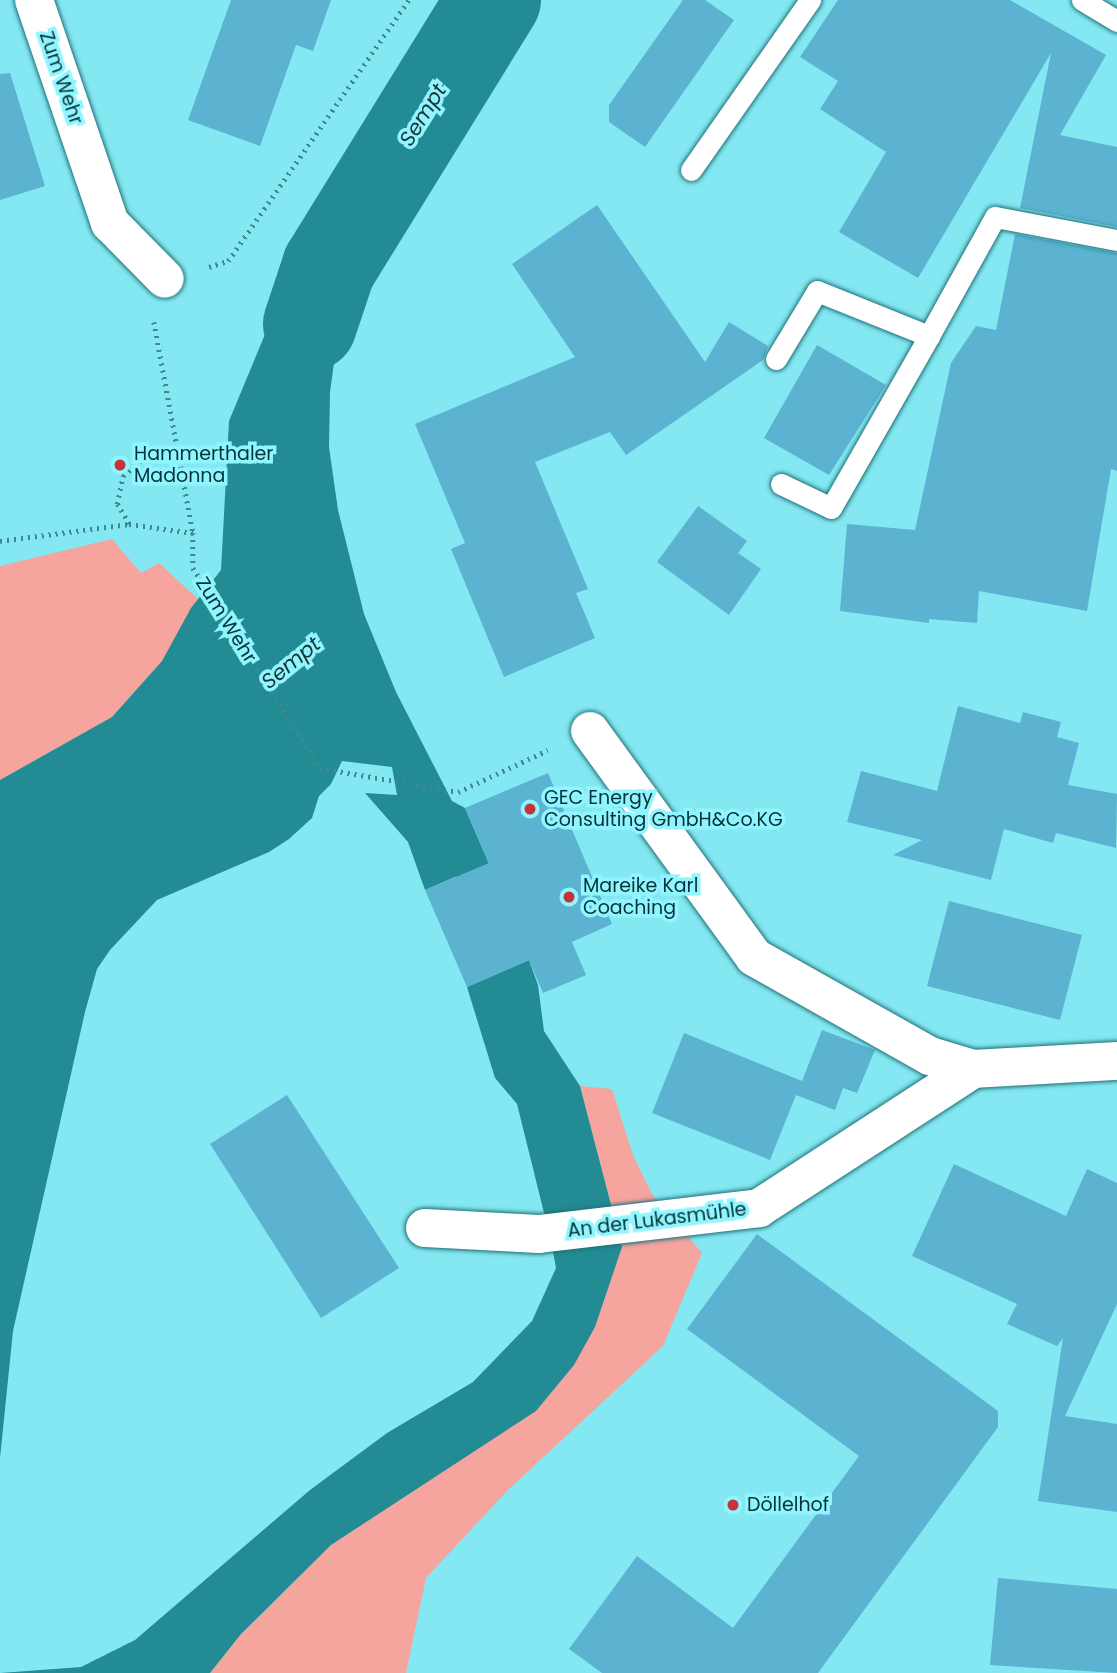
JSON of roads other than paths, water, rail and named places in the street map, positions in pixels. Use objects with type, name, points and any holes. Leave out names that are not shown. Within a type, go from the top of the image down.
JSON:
[{"type":"street","name":"Zum Wehr","points":[[34,0],[110,223],[165,279]]},
{"type":"street","name":"An der Lukasmühle","points":[[590,730],[754,957],[930,1056],[973,1069],[1117,1061]]},
{"type":"street","name":"An der Lukasmühle","points":[[425,1228],[538,1234],[759,1208],[973,1069]]},
{"type":"lane","points":[[691,170],[810,0]]},
{"type":"lane","points":[[1082,0],[1117,22]]},
{"type":"lane","points":[[780,484],[831,508],[995,217],[1117,240]]},
{"type":"lane","points":[[776,359],[817,291],[929,336]]},
{"type":"water","points":[[358,183],[377,226],[368,268],[343,298],[330,392],[329,447],[338,510],[364,614],[396,692],[452,801],[465,808],[493,873],[455,877],[425,890],[408,842],[365,793],[397,795],[392,767],[342,761],[331,784],[319,796],[312,818],[289,839],[269,852],[157,900],[110,950],[97,969],[85,1012],[13,1331],[0,1458],[0,780],[112,717],[162,661],[191,608],[221,570],[229,421],[283,291]]},
{"type":"water","points":[[529,960],[538,985],[544,1031],[580,1086],[622,1247],[595,1327],[574,1365],[536,1411],[331,1545],[241,1634],[210,1673],[0,1673],[81,1667],[135,1640],[310,1490],[387,1433],[473,1382],[532,1321],[556,1268],[551,1241],[517,1104],[495,1078],[467,987]]},
{"type":"waterway","name":"Sempt","points":[[310,324],[329,267],[494,0]]},
{"type":"place","name":"Hammerthaler Madonna","points":[[120,465]]},
{"type":"place","name":"GEC Energy Consulting GmbH&Co.KG","points":[[530,809]]},
{"type":"place","name":"Mareike Karl Coaching","points":[[569,897]]},
{"type":"place","name":"Döllelhof","points":[[733,1505]]}]
